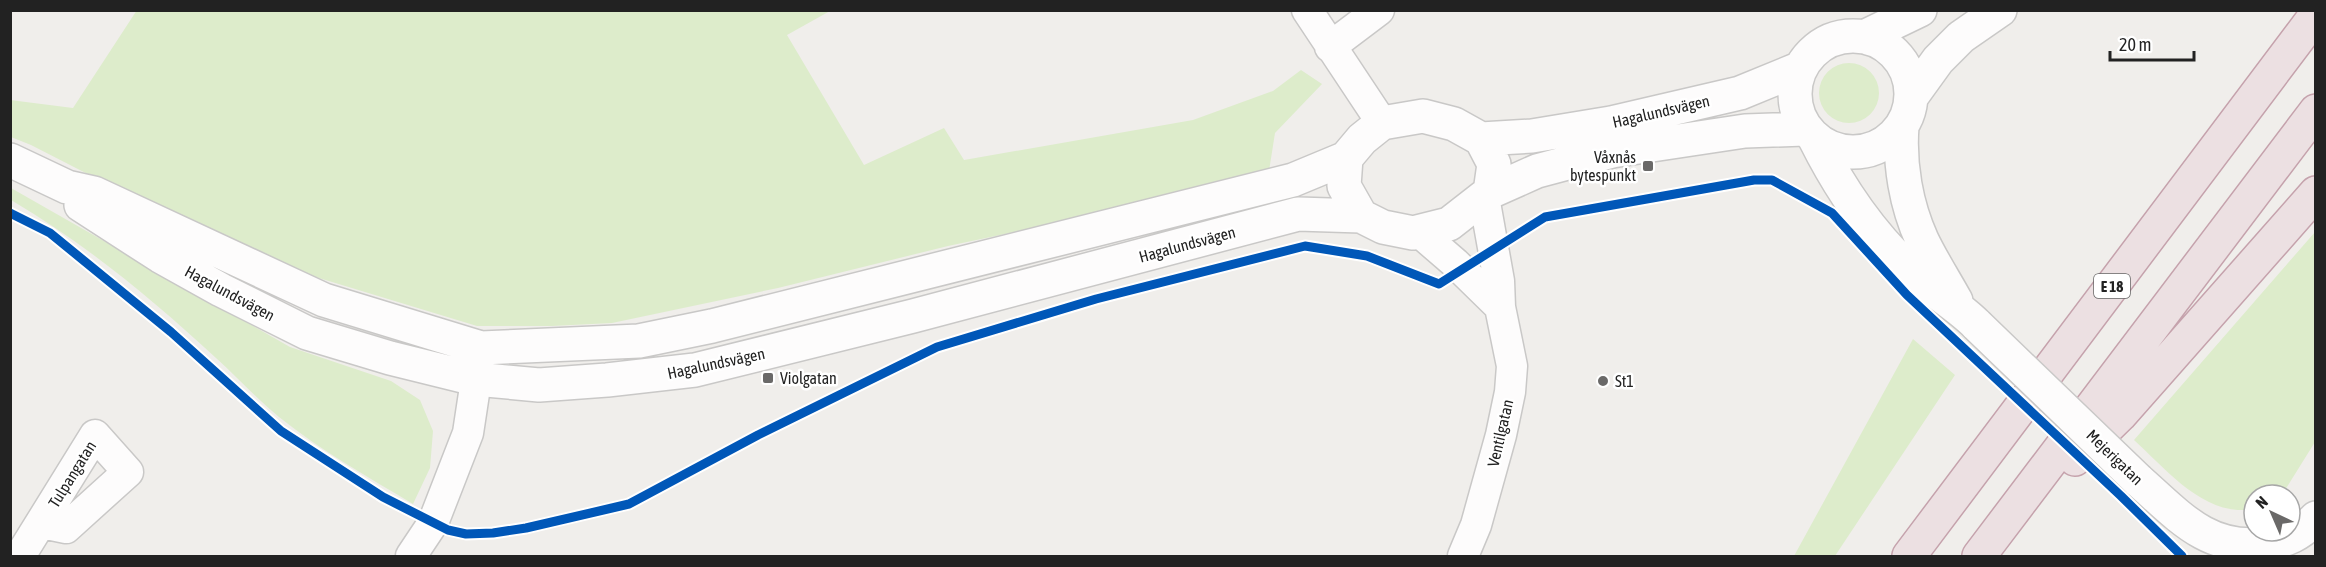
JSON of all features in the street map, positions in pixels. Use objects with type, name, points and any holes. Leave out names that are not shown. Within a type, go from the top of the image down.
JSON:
[{"type":"highway","name":"E 18","points":[[1908,556],[2316,15]]},
{"type":"highway","points":[[1981,553],[2316,111]]},
{"type":"highway","points":[[1981,553],[2120,415],[2316,193]]},
{"type":"street","points":[[1307,10],[1329,47],[1382,123]]},
{"type":"street","points":[[1329,47],[1379,10]]},
{"type":"street","points":[[1864,37],[1920,10]]},
{"type":"street","points":[[1912,96],[1938,60],[1961,37],[2000,10]]},
{"type":"street","points":[[1845,37],[1864,37],[1879,42],[1893,51],[1903,64],[1910,79],[1912,96],[1909,112],[1902,126],[1891,139],[1876,148],[1860,152],[1844,152],[1831,148],[1810,134],[1798,114],[1795,99],[1796,83],[1801,68],[1812,53],[1827,42],[1845,37]]},
{"type":"street","name":"Hagalundsvägen","points":[[1481,139],[1532,136],[1611,123],[1740,93],[1801,68]]},
{"type":"street","points":[[1423,116],[1454,124],[1481,139],[1494,164],[1487,194],[1449,224],[1413,233],[1383,227],[1361,216],[1344,186],[1346,158],[1362,139],[1382,123],[1423,116]]},
{"type":"street","name":"Mejerigatan","points":[[1902,126],[1903,170],[1915,219],[1922,240],[1960,308]]},
{"type":"street","name":"Hagalundsvägen","points":[[1487,194],[1537,171],[1612,151],[1745,131],[1810,134]]},
{"type":"street","name":"Mejerigatan","points":[[1810,134],[1864,221],[1914,274],[1960,308],[2138,480],[2198,530],[2221,542],[2244,547],[2287,549]]},
{"type":"street","name":"Hagalundsvägen","points":[[10,160],[67,188],[84,208],[160,256],[221,290],[307,333],[390,358],[478,363],[639,340],[712,326],[1293,180],[1346,158]]},
{"type":"street","name":"Ventilgatan","points":[[1463,556],[1488,484],[1510,392],[1512,366],[1500,307],[1499,281],[1487,194]]},
{"type":"street","name":"Hagalundsvägen","points":[[478,363],[539,385],[695,370],[913,316],[1298,214],[1361,216]]},
{"type":"street","points":[[1418,231],[1500,307]]},
{"type":"street","points":[[411,556],[433,523],[468,433],[478,363]]},
{"type":"street","points":[[2287,549],[2316,518]]},
{"type":"street","name":"Tulpangatan","points":[[20,556],[42,523]]},
{"type":"green space","points":[[137,10],[830,11],[787,35],[864,165],[944,128],[964,160],[1193,120],[1273,91],[1301,70],[1322,84],[1275,133],[1269,171],[1120,210],[948,246],[778,288],[612,323],[477,326],[309,275],[191,227],[11,137],[10,100],[73,108]]},
{"type":"green space","points":[[1843,63],[1855,63],[1866,68],[1874,76],[1879,93],[1877,105],[1866,118],[1855,123],[1843,123],[1832,118],[1824,110],[1819,99],[1819,87],[1824,76],[1832,68]]},
{"type":"green space","points":[[11,188],[290,347],[391,381],[420,400],[433,431],[430,468],[413,504],[328,452],[279,417],[143,294],[66,235],[11,200]]},
{"type":"green space","points":[[2315,232],[2315,442],[2289,483],[2242,483],[2242,510],[2219,506],[2188,489],[2134,440]]},
{"type":"green space","points":[[1913,339],[1955,375],[1835,556],[1794,556]]},
{"type":"cycle path","points":[[10,213],[50,233],[171,332],[281,431],[383,497],[448,530],[466,534],[526,528],[629,504],[758,435],[937,347],[1096,299],[1305,246],[1367,256],[1439,284],[1545,217],[1754,180],[1772,180],[1832,213],[1907,295],[2182,556]]},
{"type":"place","name":"Våxnås bytespunkt","points":[[1648,166]]},
{"type":"place","name":"Violgatan","points":[[768,378]]},
{"type":"place","name":"St1","points":[[1603,381]]}]
